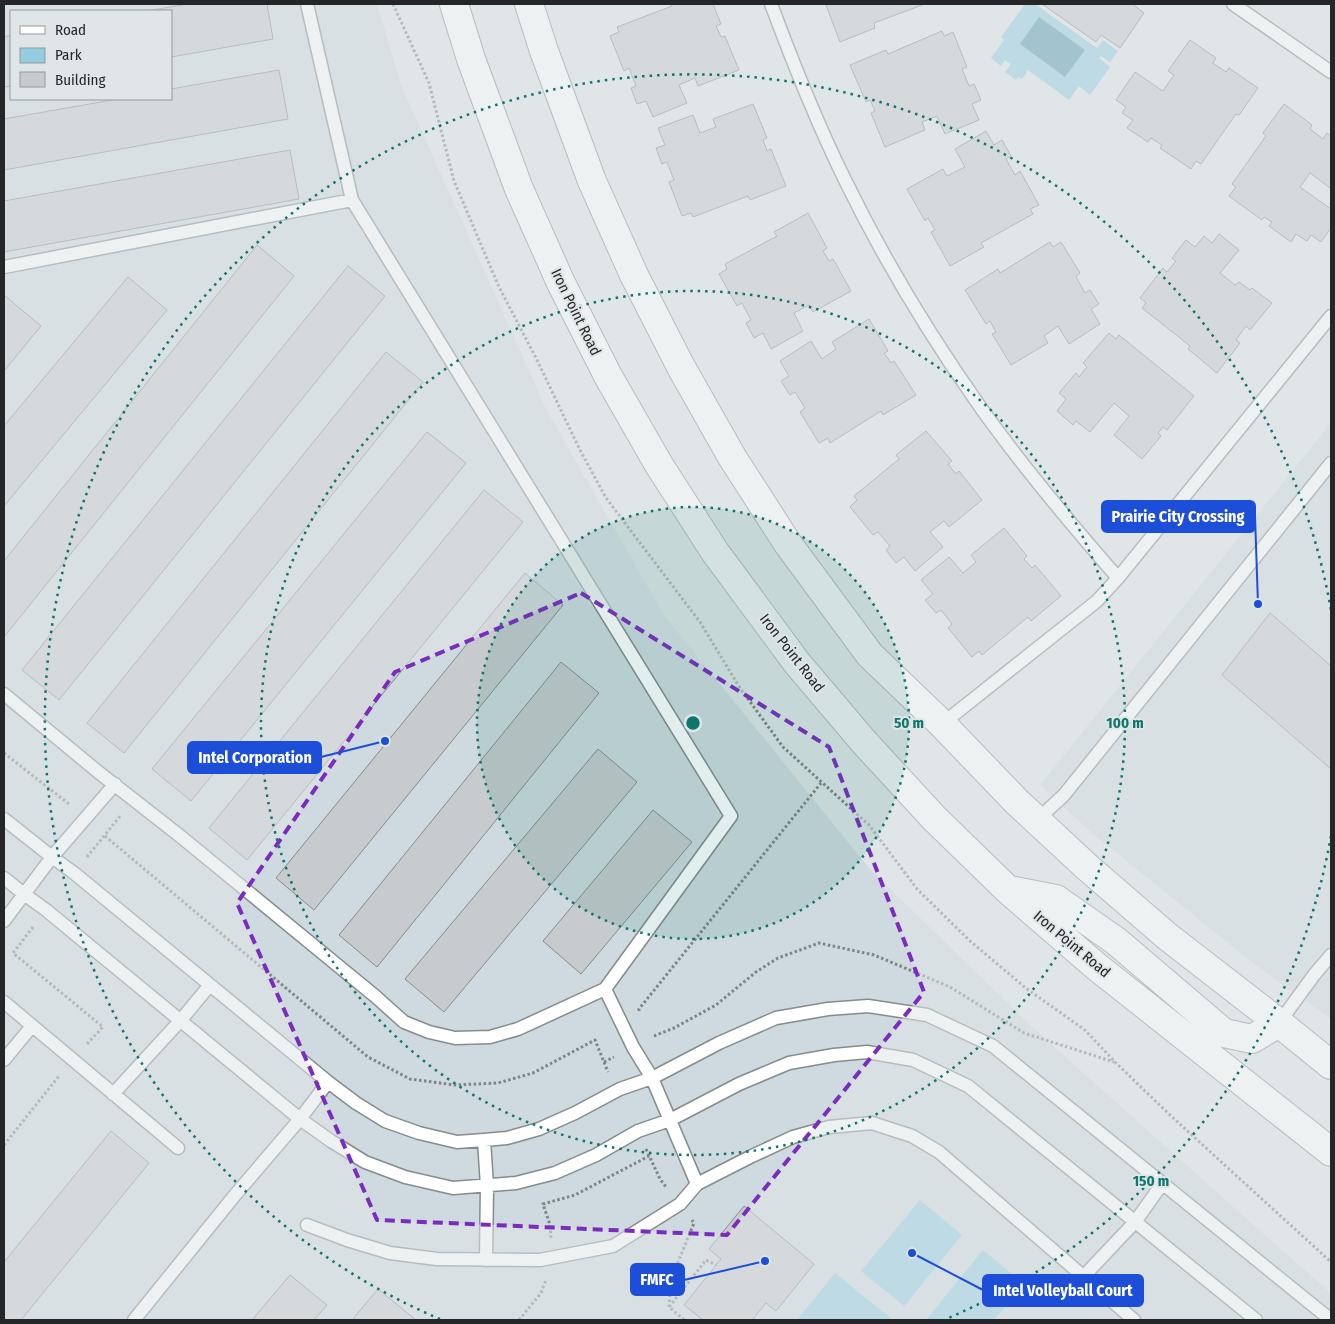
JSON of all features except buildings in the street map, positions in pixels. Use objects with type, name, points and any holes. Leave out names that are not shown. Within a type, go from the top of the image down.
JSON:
[{"type":"main road","name":"Iron Point Road","points":[[454,4],[471,59],[519,189],[561,283],[608,376],[659,465],[715,552],[797,663],[864,742],[915,798],[1008,890],[1097,967],[1331,1152]]},
{"type":"main road","points":[[529,4],[544,51],[592,181],[634,275],[690,384],[732,457],[788,544],[870,655],[942,724],[1036,821],[1087,867],[1168,937],[1331,1065]]},
{"type":"main road","points":[[1008,890],[1056,899],[1116,941],[1224,1033],[1252,1039],[1279,1023]]},
{"type":"lane","points":[[4,694],[375,996],[404,1022],[428,1032],[455,1038],[490,1037],[518,1028],[605,989],[731,816],[352,200],[307,4]]},
{"type":"lane","points":[[771,4],[800,81],[844,178],[913,304],[965,384],[1008,445],[1049,498],[1118,578]]},
{"type":"lane","points":[[1232,4],[1331,72]]},
{"type":"lane","points":[[4,266],[352,200]]},
{"type":"lane","points":[[942,724],[1096,601],[1118,578],[1331,316]]},
{"type":"lane","points":[[1036,821],[1064,795],[1331,463]]},
{"type":"lane","points":[[4,922],[52,857],[115,784]]},
{"type":"lane","points":[[4,819],[74,873],[328,1082],[356,1103],[385,1121],[418,1133],[457,1142],[507,1138],[539,1130],[620,1089],[652,1078],[719,1043],[776,1018],[828,1009],[868,1006],[927,1016],[993,1046],[1331,1320]]},
{"type":"lane","points":[[4,878],[46,910],[300,1119],[365,1162],[405,1177],[453,1188],[516,1183],[555,1173],[596,1155],[638,1131],[670,1120],[739,1084],[789,1063],[834,1055],[867,1052],[913,1060],[968,1086],[1256,1320]]},
{"type":"lane","points":[[1279,1023],[1331,955]]},
{"type":"lane","points":[[113,1094],[180,1021],[210,985]]},
{"type":"lane","points":[[605,989],[633,1047],[652,1078],[697,1184]]},
{"type":"lane","points":[[4,1002],[178,1148]]},
{"type":"lane","points":[[4,1060],[32,1026]]},
{"type":"lane","points":[[134,1320],[235,1195],[300,1119],[328,1082]]},
{"type":"lane","points":[[307,1225],[390,1253],[437,1259],[540,1260],[613,1246],[680,1204],[697,1184],[793,1137],[829,1127],[872,1123],[912,1136],[939,1152],[1134,1320]]},
{"type":"lane","points":[[484,1140],[487,1186],[486,1260]]},
{"type":"lane","points":[[1083,1277],[1135,1222],[1162,1184]]},
{"type":"path","points":[[4,753],[69,804]]},
{"type":"path","points":[[642,1016],[638,1010],[821,783]]},
{"type":"path","points":[[74,873],[133,798]]},
{"type":"path","points":[[4,1145],[72,1060],[103,1027],[13,953],[46,910]]},
{"type":"path","points":[[604,1062],[654,1036],[650,1030]]},
{"type":"path","points":[[519,1320],[541,1293],[553,1257],[550,1225],[543,1204],[575,1195],[649,1156]]},
{"type":"path","points":[[684,1320],[669,1307],[706,1260],[716,1265]]},
{"type":"highlighted area","points":[[581,593],[829,747],[924,992],[727,1235],[377,1220],[237,903],[395,672]]},
{"type":"shaded area","points":[[4,4],[377,4],[401,85],[546,409],[663,614],[869,868],[1032,1027],[1331,1293],[1331,1320],[4,1320]]},
{"type":"shaded area","points":[[1039,17],[1085,50],[1065,77],[1020,44]]},
{"type":"shaded area","points":[[1331,423],[1331,1019],[1254,964],[1092,833],[1040,785]]},
{"type":"green space","points":[[1025,4],[1035,4],[1097,48],[1103,40],[1118,51],[1110,62],[1101,56],[1099,58],[1110,67],[1090,95],[1079,86],[1069,100],[1028,70],[1022,79],[1018,77],[1016,80],[1005,72],[1011,64],[1005,60],[1001,66],[991,58],[1004,40],[1001,37]]},
{"type":"green space","points":[[920,1200],[962,1235],[904,1306],[861,1271]]},
{"type":"green space","points":[[983,1250],[1024,1284],[994,1320],[926,1320]]},
{"type":"green space","points":[[835,1273],[893,1320],[797,1320]]},
{"type":"place","name":"Prairie City Crossing","points":[[1258,604]]},
{"type":"place","name":"Intel Corporation","points":[[385,741]]},
{"type":"place","name":"Intel Volleyball Court","points":[[912,1253]]},
{"type":"place","name":"FMFC","points":[[765,1261]]}]
